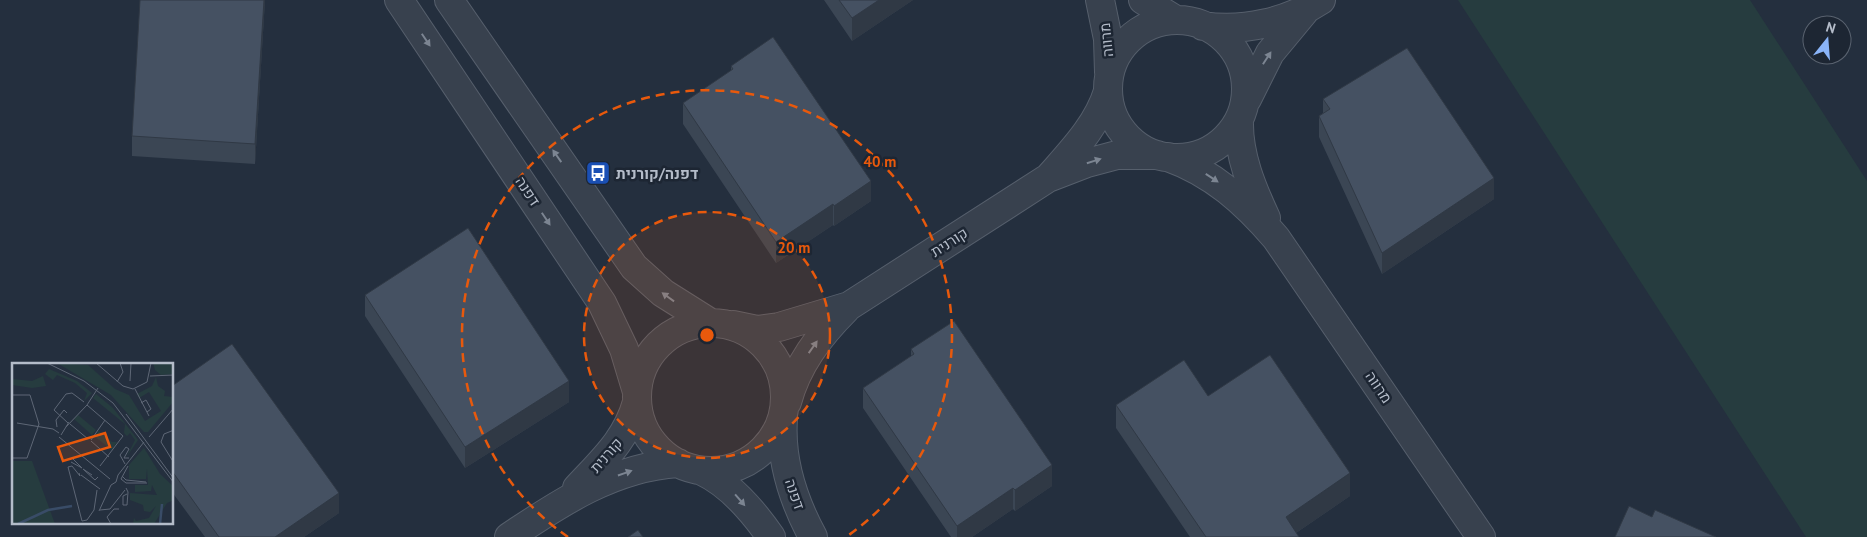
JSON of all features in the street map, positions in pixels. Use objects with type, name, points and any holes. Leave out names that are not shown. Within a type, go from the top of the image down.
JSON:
[{"type":"street","name":"דפנה","points":[[399,0],[595,292],[619,337],[637,397]]},
{"type":"street","points":[[449,0],[634,267],[663,293],[721,324],[763,343],[777,362],[785,384],[784,413],[773,440],[757,456],[725,470],[690,467]]},
{"type":"street","name":"מרווה","points":[[1100,0],[1108,39],[1108,85]]},
{"type":"street","points":[[1143,0],[1226,40],[1238,57],[1247,88],[1242,111]]},
{"type":"street","points":[[1313,5],[1270,53],[1242,111],[1226,138],[1210,150],[1190,157],[1162,156],[1137,146],[1122,130],[1112,112],[1108,85],[1115,59],[1128,41],[1144,29],[1165,21],[1232,28],[1273,22],[1313,5]]},
{"type":"street","name":"קורנית","points":[[1048,178],[1090,127],[1102,109],[1108,85]]},
{"type":"street","name":"מרווה","points":[[1242,111],[1240,141],[1245,164],[1253,188],[1276,238]]},
{"type":"street","name":"קורנית","points":[[784,413],[800,368],[818,341],[849,306],[1048,178],[1087,163],[1118,155],[1162,156]]},
{"type":"street","name":"מרווה","points":[[1162,156],[1194,167],[1217,181],[1247,207],[1276,238],[1481,537]]},
{"type":"street","name":"קורנית","points":[[721,324],[757,330],[779,327],[849,306]]},
{"type":"street","points":[[721,324],[688,326],[660,343],[646,360],[637,397],[646,434],[660,451],[690,467],[715,477],[734,493],[771,537]]},
{"type":"street","name":"קורנית","points":[[565,500],[619,441],[632,421],[637,397]]},
{"type":"street","name":"דפנה","points":[[784,413],[782,437],[789,480],[799,510],[812,537]]},
{"type":"street","name":"קורנית","points":[[509,537],[565,500],[632,471],[655,466],[690,467]]},
{"type":"green space","points":[[1458,0],[1750,0],[1867,181],[1867,537],[1806,537]]},
{"type":"building","points":[[140,0],[264,0],[255,144],[132,136]]},
{"type":"building","points":[[839,0],[879,0],[852,18]]},
{"type":"building","points":[[773,37],[871,181],[776,242],[683,103],[733,69],[731,66]]},
{"type":"building","points":[[1407,48],[1494,178],[1382,253],[1319,116],[1330,109],[1323,99]]},
{"type":"building","points":[[468,228],[569,381],[465,447],[365,295]]},
{"type":"building","points":[[954,321],[1052,465],[1015,490],[1013,488],[957,526],[863,388],[914,354],[911,349]]},
{"type":"building","points":[[232,344],[339,493],[275,537],[219,537],[174,474],[174,385]]},
{"type":"building","points":[[1270,355],[1350,473],[1286,517],[1299,537],[1206,537],[1116,405],[1184,360],[1208,396]]},
{"type":"building","points":[[1629,506],[1652,517],[1655,510],[1716,537],[1615,537]]},
{"type":"building","points":[[638,530],[643,537],[628,537]]},
{"type":"place","name":"דפנה/קורנית","points":[[598,173]]}]
